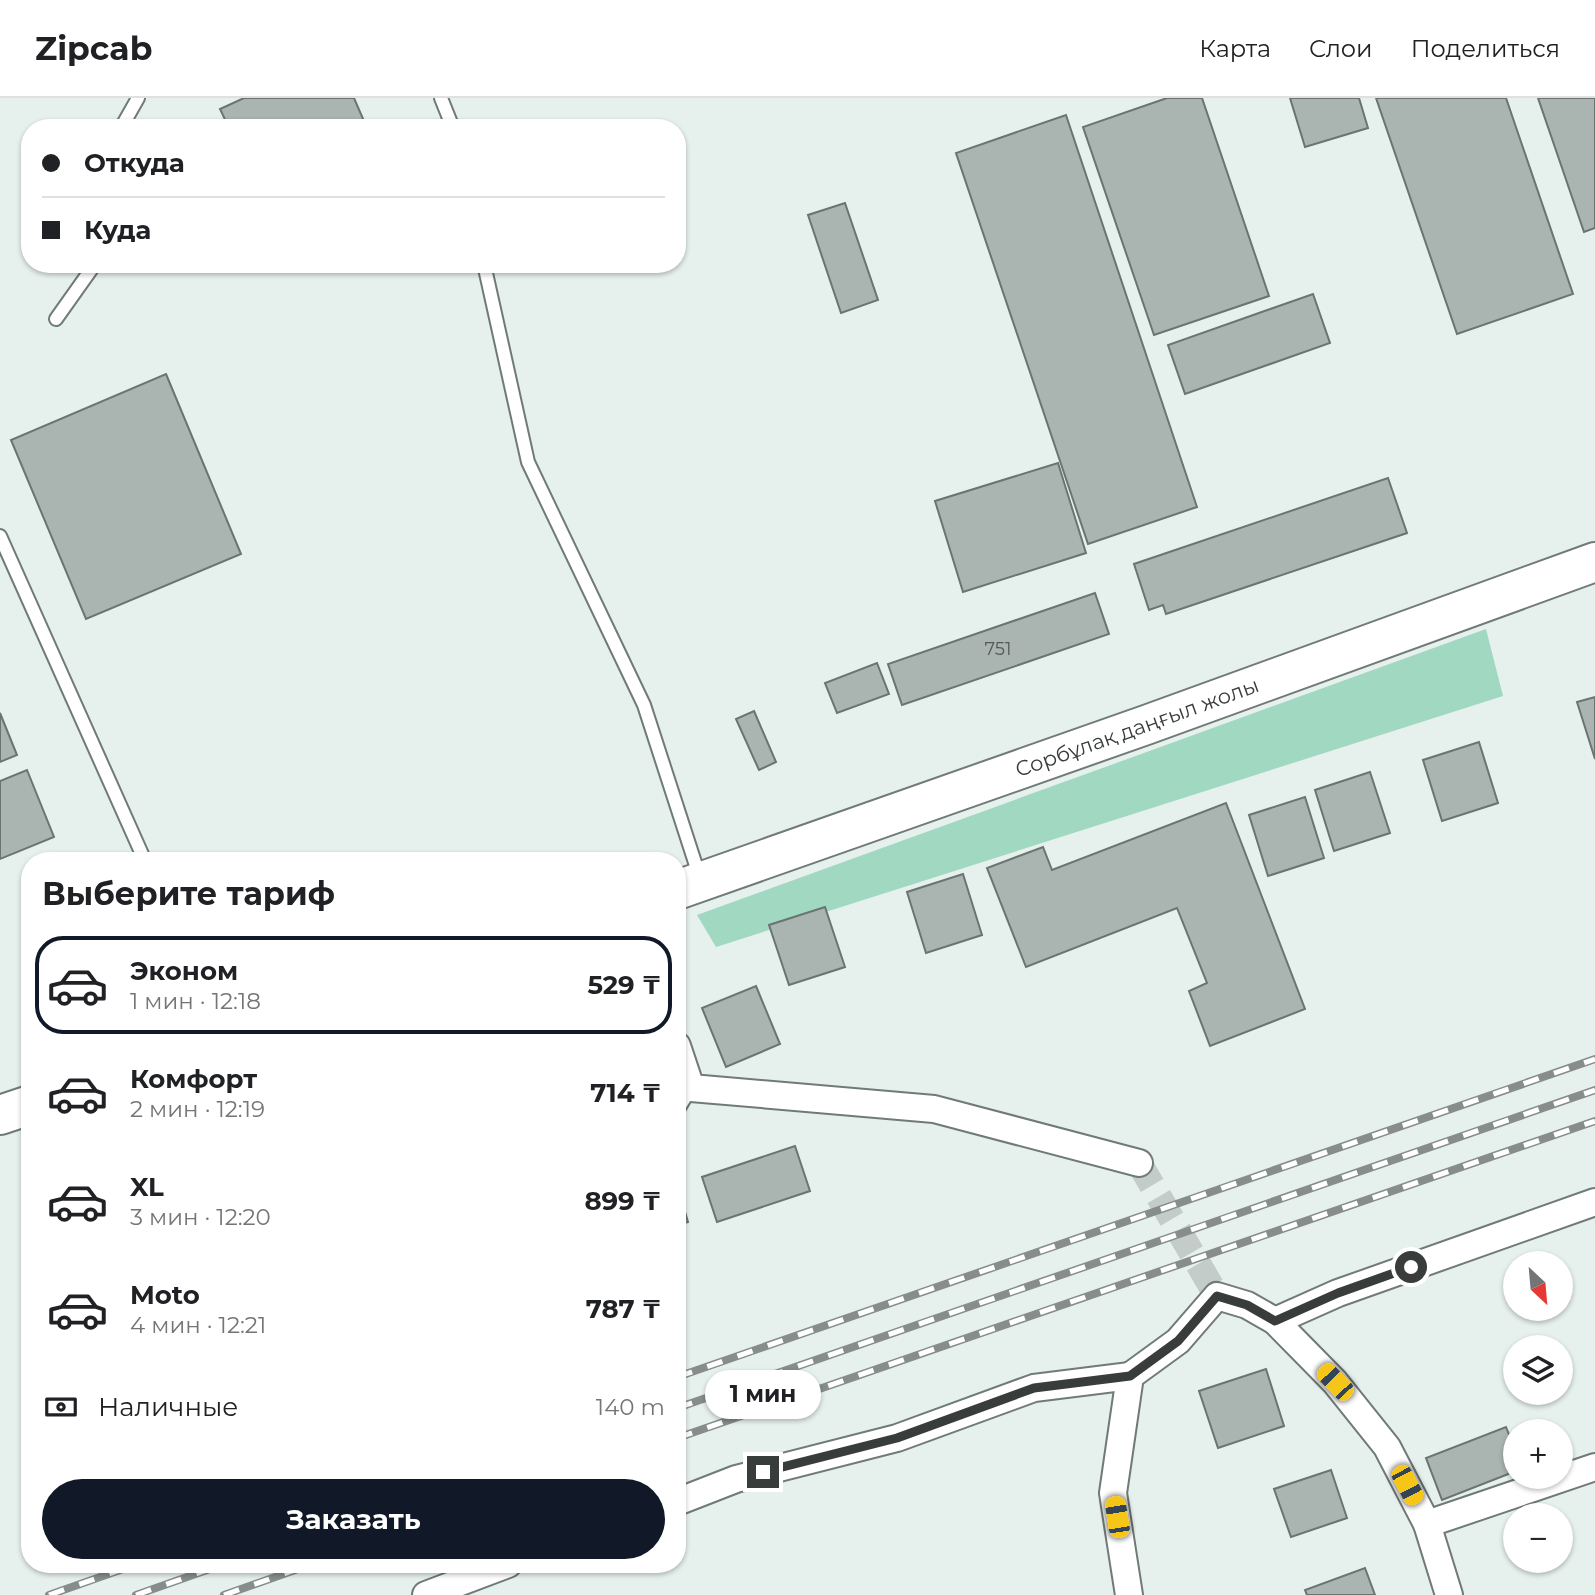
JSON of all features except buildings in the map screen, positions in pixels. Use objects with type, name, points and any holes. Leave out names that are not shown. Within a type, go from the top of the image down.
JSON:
[{"type":"main road","name":"Сорбұлақ даңғыл жолы","points":[[689,886],[1595,562]]},
{"type":"main road","points":[[0,1115],[21,1108]]},
{"type":"street","points":[[686,1073],[691,1088],[934,1109],[1139,1164]]},
{"type":"street","points":[[1275,1321],[1338,1293],[1595,1202]]},
{"type":"street","points":[[686,1498],[736,1479],[897,1438],[1034,1388],[1130,1376],[1178,1341],[1217,1296],[1247,1305],[1275,1321],[1335,1382],[1387,1447],[1427,1524],[1449,1595]]},
{"type":"street","points":[[1129,1595],[1113,1493],[1130,1376]]},
{"type":"street","points":[[1427,1524],[1595,1467]]},
{"type":"street","points":[[426,1595],[484,1573]]},
{"type":"lane","points":[[126,119],[138,98]]},
{"type":"lane","points":[[441,98],[449,119]]},
{"type":"lane","points":[[56,320],[89,273]]},
{"type":"lane","points":[[486,273],[528,461],[644,705],[681,852]]},
{"type":"lane","points":[[0,536],[141,852]]},
{"type":"lane","points":[[686,1096],[691,1088]]},
{"type":"green space","points":[[1486,629],[1503,696],[716,947],[697,915]]},
{"type":"tunnel","points":[[1139,1163],[1217,1296]]},
{"type":"railway","points":[[686,1374],[1595,1059]]},
{"type":"railway","points":[[686,1405],[1595,1090]]},
{"type":"railway","points":[[686,1435],[1595,1121]]},
{"type":"railway","points":[[49,1595],[111,1573]]},
{"type":"railway","points":[[136,1595],[198,1573]]},
{"type":"railway","points":[[224,1595],[286,1573]]},
{"type":"route","points":[[763,1472],[897,1438],[1034,1388],[1130,1376],[1178,1341],[1217,1296],[1247,1305],[1275,1321],[1338,1293],[1411,1267]]}]
